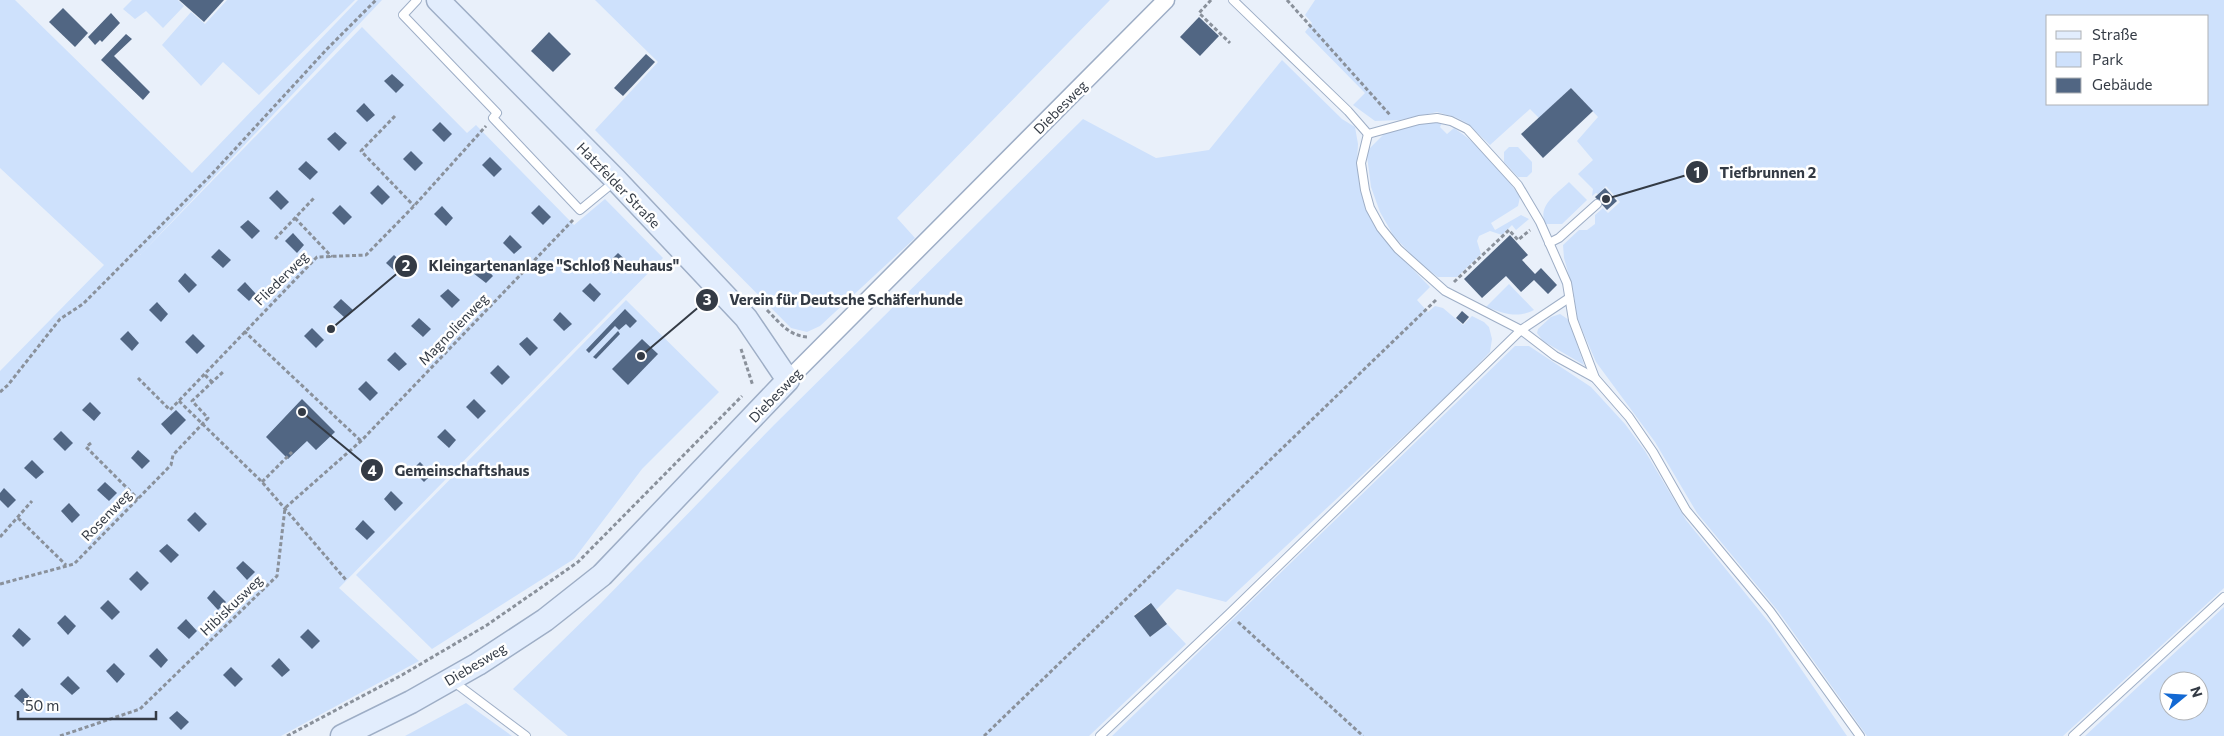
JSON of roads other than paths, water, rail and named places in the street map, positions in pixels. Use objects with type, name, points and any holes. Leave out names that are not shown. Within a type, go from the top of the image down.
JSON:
[{"type":"street","name":"Hatzfelder Straße","points":[[438,0],[616,180],[746,318],[788,380]]},
{"type":"street","name":"Diebesweg","points":[[342,736],[412,702],[478,664],[545,620],[602,575],[788,380],[1166,0]]},
{"type":"lane","points":[[417,0],[403,15],[497,113],[493,118],[580,210],[616,180]]},
{"type":"lane","points":[[1233,0],[1348,111],[1368,134]]},
{"type":"lane","points":[[1368,134],[1400,125],[1437,118],[1451,121],[1467,129],[1518,185],[1540,222],[1567,283],[1572,320],[1595,378],[1638,431],[1686,510],[1770,611],[1860,736]]},
{"type":"lane","points":[[1368,134],[1361,163],[1365,190],[1370,208],[1381,228],[1398,249],[1445,291],[1521,330],[1554,356],[1595,378]]},
{"type":"lane","points":[[1549,243],[1559,238],[1597,204]]},
{"type":"lane","points":[[1100,736],[1229,614],[1521,330],[1569,298]]},
{"type":"lane","points":[[2074,736],[2224,597]]},
{"type":"lane","points":[[450,679],[526,736]]},
{"type":"place","name":"Tiefbrunnen 2","points":[[1606,199]]},
{"type":"place","name":"Kleingartenanlage \"Schloß Neuhaus\"","points":[[331,329]]},
{"type":"place","name":"Verein für Deutsche Schäferhunde","points":[[641,356]]},
{"type":"place","name":"Gemeinschaftshaus","points":[[302,412]]}]
